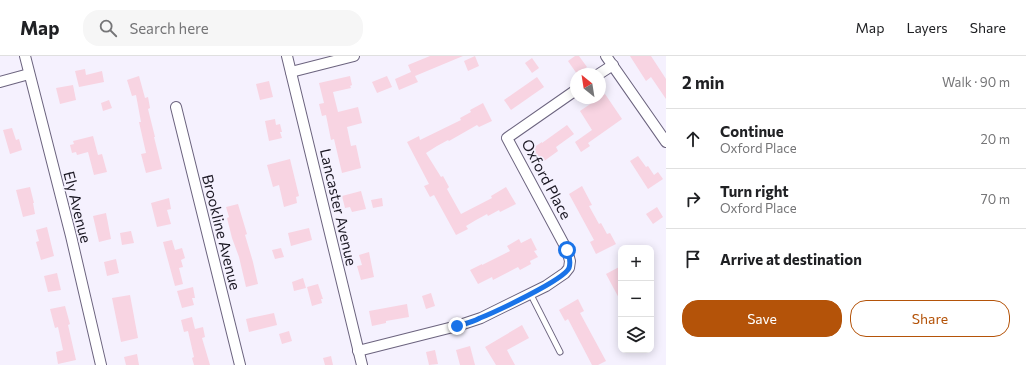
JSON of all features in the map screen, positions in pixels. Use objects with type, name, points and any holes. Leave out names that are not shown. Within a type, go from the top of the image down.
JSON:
[{"type":"street","name":"Ely Avenue","points":[[25,56],[71,236],[101,365]]},
{"type":"street","name":"Lancaster Avenue","points":[[287,56],[362,365]]},
{"type":"street","points":[[291,72],[354,56]]},
{"type":"street","points":[[606,56],[666,142]]},
{"type":"street","points":[[606,70],[613,65]]},
{"type":"street","points":[[0,82],[29,74]]},
{"type":"street","name":"Oxford Place","points":[[358,350],[469,323],[546,286],[566,273],[569,268],[570,261],[567,250],[507,138],[570,94]]},
{"type":"street","name":"Brookline Avenue","points":[[176,107],[240,365]]},
{"type":"lane","points":[[530,293],[560,352]]},
{"type":"building","points":[[430,56],[463,56],[415,76],[418,82],[399,90],[395,79],[411,72],[408,65]]},
{"type":"building","points":[[475,56],[479,66],[468,71],[464,61]]},
{"type":"building","points":[[575,56],[579,56],[587,67],[573,68],[568,61]]},
{"type":"building","points":[[630,56],[651,56],[666,79],[666,99],[651,77],[646,81]]},
{"type":"building","points":[[532,58],[539,68],[532,73],[525,63]]},
{"type":"building","points":[[85,69],[86,75],[102,71],[104,82],[79,87],[75,71]]},
{"type":"building","points":[[139,76],[145,98],[148,97],[150,108],[148,109],[162,169],[146,173],[141,154],[146,153],[139,122],[141,122],[136,95],[132,96],[127,80]]},
{"type":"building","points":[[350,76],[352,85],[350,86],[351,88],[333,92],[338,112],[358,107],[362,123],[347,127],[351,146],[356,145],[361,168],[342,173],[334,139],[331,140],[326,115],[322,116],[319,104],[324,103],[319,83]]},
{"type":"building","points":[[387,76],[392,87],[377,93],[372,82]]},
{"type":"building","points":[[537,77],[544,87],[511,110],[504,100]]},
{"type":"building","points":[[269,81],[273,97],[260,100],[256,84]]},
{"type":"building","points":[[73,85],[76,100],[60,104],[56,88]]},
{"type":"building","points":[[606,95],[622,119],[588,143],[590,146],[581,152],[575,142],[592,130],[580,111],[590,104],[606,104]]},
{"type":"building","points":[[109,100],[112,108],[103,111],[101,103]]},
{"type":"building","points":[[483,103],[492,121],[479,127],[477,125],[426,153],[441,177],[443,176],[449,187],[447,189],[461,214],[492,198],[491,196],[506,187],[516,204],[500,212],[499,210],[488,216],[487,214],[466,226],[468,229],[456,235],[434,195],[430,197],[424,186],[429,184],[407,142],[419,136],[420,140],[461,120],[460,118],[471,112],[470,110]]},
{"type":"building","points":[[275,119],[276,125],[280,124],[282,138],[269,141],[265,121]]},
{"type":"building","points":[[567,125],[574,134],[556,147],[558,151],[540,164],[530,150]]},
{"type":"building","points":[[12,128],[16,140],[19,139],[22,150],[10,154],[3,130]]},
{"type":"building","points":[[93,136],[98,155],[102,154],[107,172],[94,175],[88,152],[77,155],[76,152],[72,153],[70,145],[74,144],[73,141]]},
{"type":"building","points":[[638,156],[646,167],[648,166],[654,175],[658,172],[663,179],[648,189],[630,161]]},
{"type":"building","points":[[290,159],[299,196],[296,197],[297,203],[284,207],[279,185],[273,187],[267,165]]},
{"type":"building","points":[[582,186],[592,205],[589,206],[599,224],[601,223],[607,234],[610,233],[616,244],[596,254],[590,242],[594,240],[569,194]]},
{"type":"building","points":[[30,187],[35,214],[23,217],[16,190]]},
{"type":"building","points":[[361,191],[366,209],[352,212],[350,207],[345,208],[342,196]]},
{"type":"building","points":[[169,198],[171,209],[167,210],[171,224],[157,227],[151,203]]},
{"type":"building","points":[[382,198],[383,206],[373,208],[371,200]]},
{"type":"building","points":[[238,204],[247,234],[245,235],[258,284],[246,287],[239,257],[227,218],[229,217],[226,207]]},
{"type":"building","points":[[657,207],[663,217],[653,224],[646,214]]},
{"type":"building","points":[[106,213],[111,239],[99,242],[93,216]]},
{"type":"building","points":[[47,227],[54,256],[41,260],[36,242],[39,241],[36,230]]},
{"type":"building","points":[[309,228],[312,240],[291,246],[288,233]]},
{"type":"building","points":[[131,231],[134,243],[122,245],[120,233]]},
{"type":"building","points":[[531,238],[537,250],[534,251],[538,257],[530,261],[531,264],[520,270],[518,267],[493,280],[492,277],[478,284],[470,270],[510,251],[507,246],[519,239],[521,243]]},
{"type":"building","points":[[172,240],[175,250],[182,248],[185,258],[181,260],[183,267],[179,268],[183,284],[175,286],[163,242]]},
{"type":"building","points":[[281,248],[284,257],[275,259],[272,250]]},
{"type":"building","points":[[369,252],[374,277],[361,280],[357,266],[362,265],[359,255]]},
{"type":"building","points":[[116,259],[119,273],[107,276],[104,262]]},
{"type":"building","points":[[618,268],[618,296],[606,274]]},
{"type":"building","points":[[57,273],[61,290],[48,292],[44,276]]},
{"type":"building","points":[[303,278],[306,288],[294,291],[292,282]]},
{"type":"building","points":[[318,284],[323,299],[321,299],[322,303],[312,306],[307,287]]},
{"type":"building","points":[[193,287],[195,298],[192,298],[194,305],[182,308],[177,291]]},
{"type":"building","points":[[431,293],[435,306],[426,309],[422,296]]},
{"type":"building","points":[[130,295],[138,338],[121,342],[112,298]]},
{"type":"building","points":[[578,299],[584,311],[580,313],[606,361],[598,365],[592,365],[568,319],[565,321],[559,310]]},
{"type":"building","points":[[407,304],[409,317],[386,321],[386,323],[372,326],[369,311]]},
{"type":"building","points":[[65,306],[70,324],[68,325],[76,360],[58,364],[56,352],[63,350],[58,327],[55,328],[50,309]]},
{"type":"building","points":[[274,313],[277,325],[249,332],[246,319]]},
{"type":"building","points":[[192,317],[195,329],[203,327],[205,337],[202,338],[210,365],[194,365],[192,358],[194,357],[188,331],[184,332],[181,320]]},
{"type":"building","points":[[522,325],[529,338],[507,350],[515,365],[496,365],[485,347]]},
{"type":"building","points":[[289,331],[292,341],[282,344],[279,334]]},
{"type":"building","points":[[470,346],[475,365],[460,365],[456,350]]},
{"type":"building","points":[[435,350],[438,364],[429,365],[426,352]]},
{"type":"building","points":[[137,354],[139,365],[126,365],[124,357]]},
{"type":"building","points":[[331,356],[333,365],[325,365],[323,358]]},
{"type":"route","points":[[457,326],[481,318],[546,286],[566,273],[569,268],[570,261],[567,250]]}]
